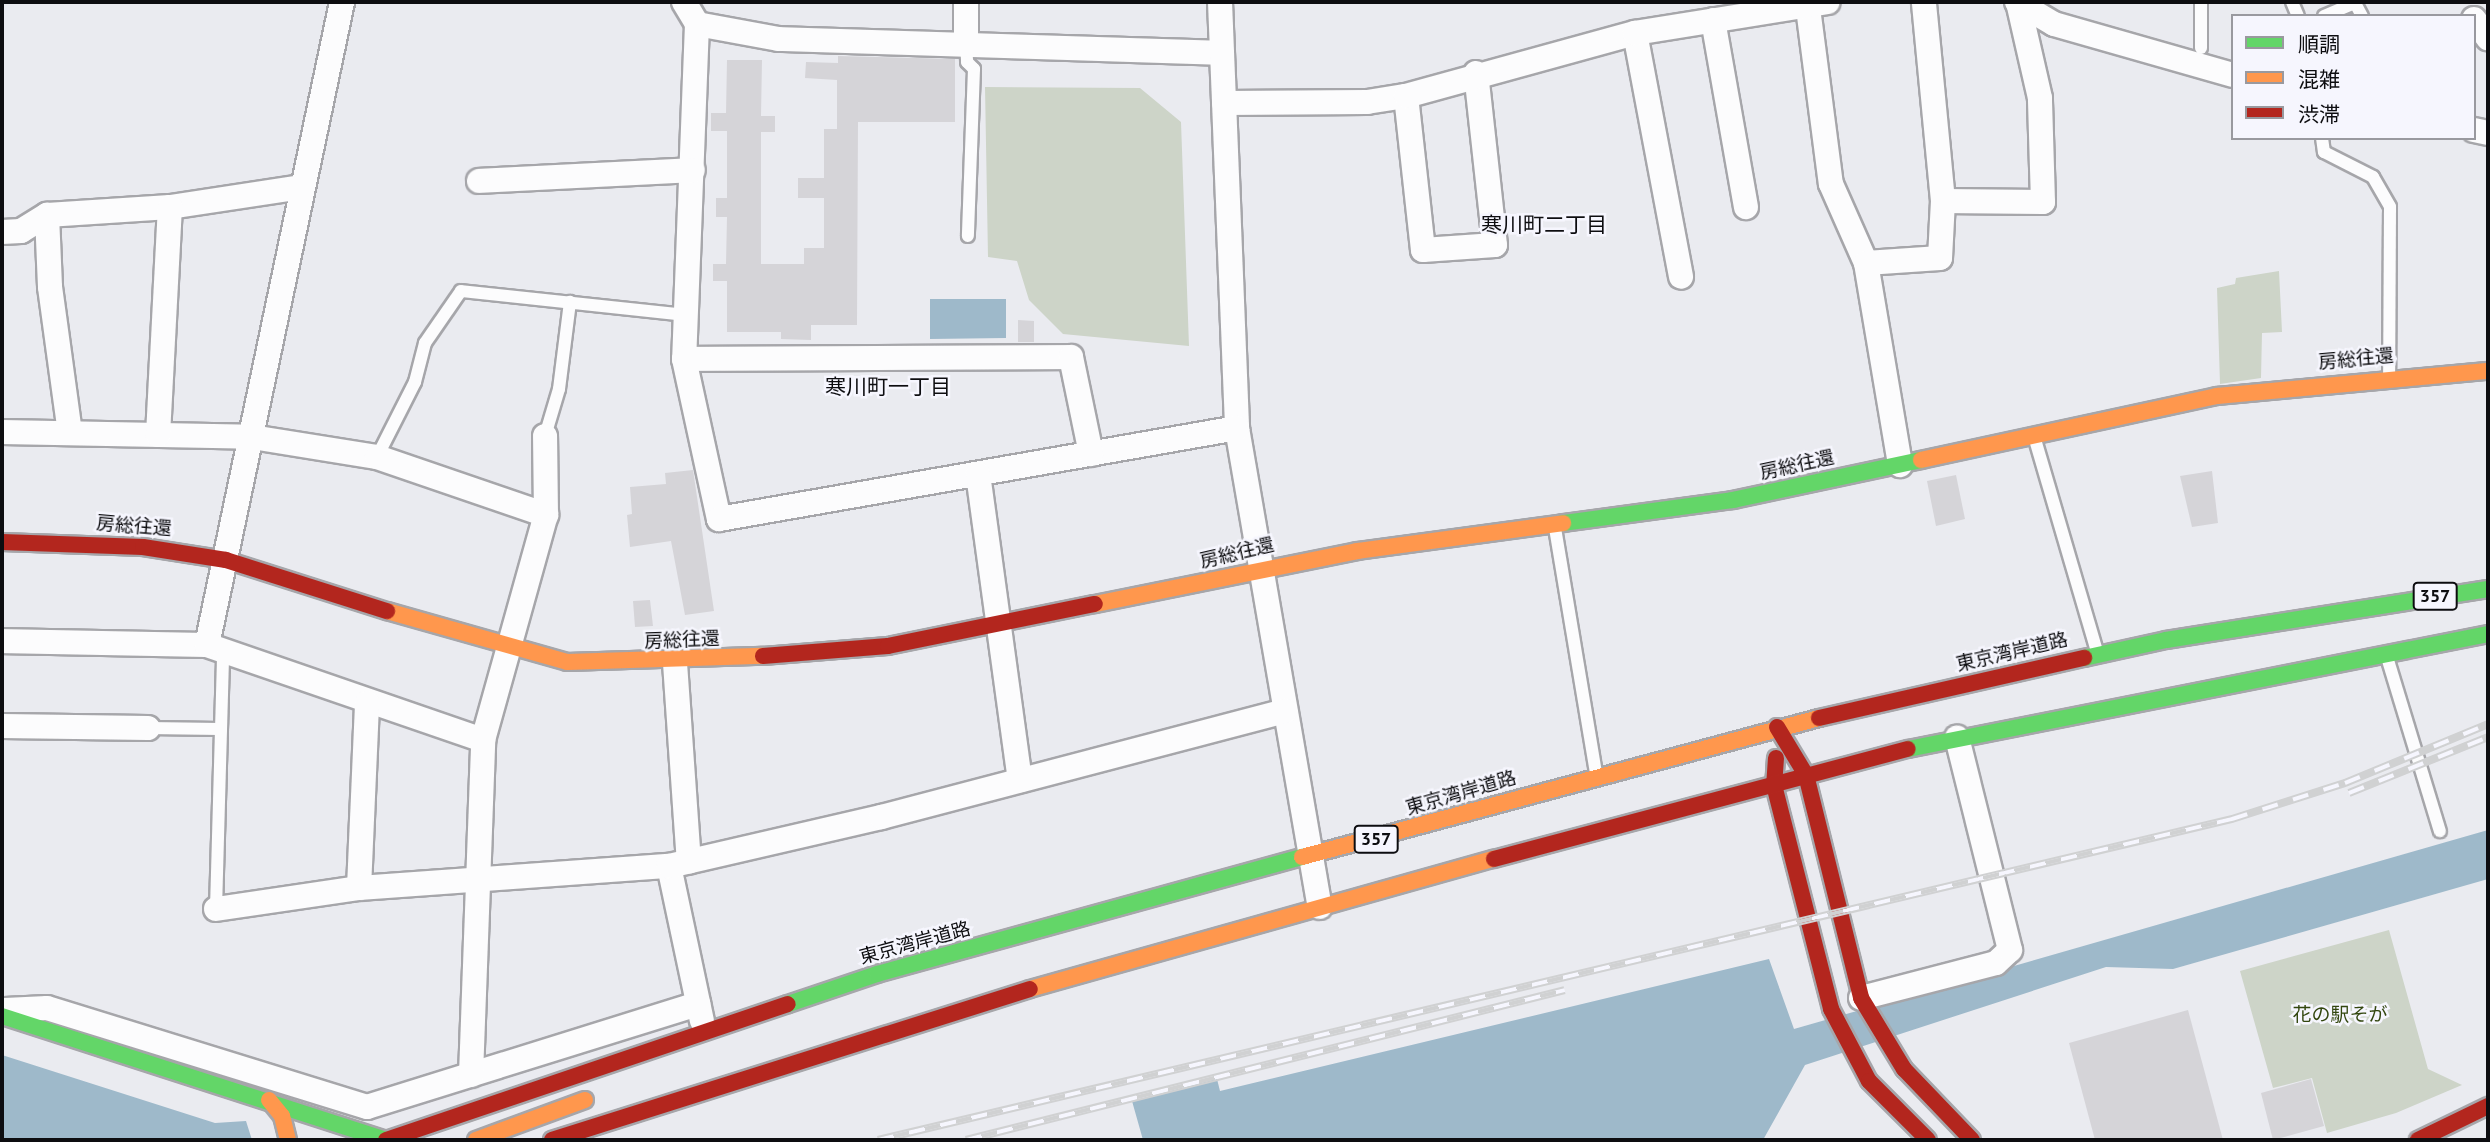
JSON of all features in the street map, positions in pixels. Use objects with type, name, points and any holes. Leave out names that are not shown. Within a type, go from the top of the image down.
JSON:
[{"type":"main road","name":"房総往還","points":[[2,542],[130,546],[226,560],[511,649],[567,662],[676,663],[888,646],[1130,601],[1258,568],[1451,537],[1555,528],[1733,500],[2217,396],[2389,377],[2488,371]]},
{"type":"main road","name":"東京湾岸道路","points":[[387,1140],[703,1028],[877,974],[1777,727],[2098,654],[2311,613],[2488,589]]},
{"type":"main road","points":[[552,1140],[867,1037],[1216,934],[1806,775],[1957,737],[2488,634]]},
{"type":"main road","points":[[1777,727],[1806,775],[1861,998],[1904,1069],[1972,1140]]},
{"type":"main road","points":[[1777,727],[1774,785],[1831,1009],[1855,1059],[1883,1100],[1928,1140]]},
{"type":"main road","points":[[1070,959],[1216,934]]},
{"type":"main road","points":[[2,1013],[387,1140]]},
{"type":"main road","points":[[476,1140],[606,1094]]},
{"type":"main road","points":[[269,1100],[282,1116],[288,1140]]},
{"type":"main road","points":[[2418,1140],[2488,1106]]},
{"type":"street","points":[[215,648],[226,560],[342,2]]},
{"type":"street","points":[[684,2],[696,24],[693,170],[684,359],[719,519],[1237,428]]},
{"type":"street","points":[[966,2],[966,41]]},
{"type":"street","points":[[1220,2],[1237,428],[1258,568],[1320,907]]},
{"type":"street","points":[[1866,263],[1940,258],[1942,201],[1924,2]]},
{"type":"street","points":[[1942,201],[2043,202],[2040,98],[2017,2]]},
{"type":"street","points":[[2017,2],[2054,24],[2231,74]]},
{"type":"street","points":[[1224,103],[1367,102],[1406,96],[1476,73],[1635,33],[1818,5],[1831,184],[1866,263],[1900,465]]},
{"type":"street","points":[[1713,20],[1746,208]]},
{"type":"street","points":[[2476,21],[2488,38]]},
{"type":"street","points":[[696,24],[779,39],[966,41],[1222,53]]},
{"type":"street","points":[[1635,33],[1681,277]]},
{"type":"street","points":[[1406,96],[1423,250],[1495,245],[1476,73]]},
{"type":"street","points":[[479,181],[693,170]]},
{"type":"street","points":[[2,232],[21,230],[47,215],[170,207],[302,187]]},
{"type":"street","points":[[158,435],[170,207]]},
{"type":"street","points":[[47,215],[50,287],[70,433]]},
{"type":"street","points":[[684,359],[1071,357],[1091,454]]},
{"type":"street","points":[[2,432],[253,437],[377,457],[546,515]]},
{"type":"street","points":[[471,1075],[483,740],[511,649],[546,515],[545,436]]},
{"type":"street","points":[[978,474],[1020,780]]},
{"type":"street","points":[[2,641],[215,648],[367,703],[483,740]]},
{"type":"street","points":[[676,663],[679,864],[703,1028]]},
{"type":"street","points":[[359,888],[367,703]]},
{"type":"street","points":[[216,909],[359,888],[679,864],[1020,780],[1284,711]]},
{"type":"street","points":[[2,726],[148,728]]},
{"type":"street","points":[[1861,998],[1996,962],[2010,950],[1957,737]]},
{"type":"street","points":[[2,1013],[47,1008],[367,1107],[698,1004]]},
{"type":"lane","points":[[2201,48],[2202,2]]},
{"type":"lane","points":[[2329,14],[2355,4],[2361,14]]},
{"type":"lane","points":[[966,41],[967,62],[974,69],[968,236]]},
{"type":"lane","points":[[2322,140],[2324,152],[2373,177],[2390,207],[2389,377]]},
{"type":"lane","points":[[377,457],[415,382],[425,342],[461,291],[685,315]]},
{"type":"lane","points":[[545,436],[559,389],[570,302]]},
{"type":"lane","points":[[2033,435],[2098,654]]},
{"type":"lane","points":[[1555,528],[1596,777]]},
{"type":"lane","points":[[215,648],[220,729],[216,909]]},
{"type":"lane","points":[[2387,654],[2440,831]]},
{"type":"lane","points":[[148,728],[220,729]]},
{"type":"green space","points":[[985,87],[1140,88],[1181,122],[1189,346],[1063,334],[1029,300],[1017,261],[988,257]]},
{"type":"green space","points":[[2279,271],[2282,332],[2262,333],[2261,378],[2220,384],[2217,288],[2235,284],[2236,278]]},
{"type":"green space","name":"花の駅そが","points":[[2389,930],[2428,1069],[2462,1085],[2396,1113],[2327,1133],[2312,1078],[2273,1088],[2240,971]]},
{"type":"water","points":[[930,299],[1006,299],[1006,338],[930,339]]},
{"type":"water","points":[[2488,830],[2488,879],[2173,969],[2106,967],[1805,1065],[1763,1140],[1143,1140],[1132,1101],[1217,1079],[1220,1091],[1769,959],[1794,1029]]},
{"type":"water","points":[[2,1055],[215,1123],[246,1121],[252,1140],[2,1140]]},
{"type":"building","points":[[838,56],[955,59],[955,122],[858,122],[857,325],[811,325],[811,340],[781,339],[781,332],[727,332],[727,281],[713,281],[713,264],[726,264],[727,217],[716,217],[716,198],[727,198],[727,131],[711,131],[711,113],[726,113],[727,60],[762,60],[761,116],[775,116],[775,132],[761,132],[761,264],[804,264],[804,248],[824,248],[824,198],[798,198],[798,178],[824,178],[824,129],[837,129],[837,80],[805,78],[806,62],[838,63]]},
{"type":"building","points":[[1018,320],[1034,321],[1034,342],[1018,342]]},
{"type":"building","points":[[693,470],[714,611],[685,615],[671,541],[630,547],[627,515],[632,514],[630,487],[666,484],[665,473]]},
{"type":"building","points":[[2212,471],[2218,523],[2192,527],[2180,476]]},
{"type":"building","points":[[1956,475],[1965,519],[1936,526],[1927,481]]},
{"type":"building","points":[[650,600],[653,626],[635,627],[633,601]]},
{"type":"building","points":[[2188,1010],[2223,1140],[2095,1140],[2069,1043]]},
{"type":"building","points":[[2311,1079],[2324,1126],[2273,1140],[2261,1093]]},
{"type":"railway","points":[[878,1140],[2232,819],[2345,783],[2488,724]]},
{"type":"railway","points":[[2349,793],[2488,737]]},
{"type":"railway","points":[[966,1140],[1565,990]]},
{"type":"traffic: fast","points":[[1563,523],[1733,500],[1921,460]]},
{"type":"traffic: fast","points":[[2084,658],[2166,640],[2488,589]]},
{"type":"traffic: fast","points":[[1908,749],[2488,634]]},
{"type":"traffic: fast","points":[[788,1004],[877,974],[1302,857]]},
{"type":"traffic: fast","points":[[2,1016],[387,1140]]},
{"type":"traffic: slow","points":[[1921,460],[2217,396],[2488,371]]},
{"type":"traffic: slow","points":[[1095,604],[1357,551],[1563,523]]},
{"type":"traffic: slow","points":[[387,611],[567,662],[763,656]]},
{"type":"traffic: slow","points":[[1302,857],[1819,718]]},
{"type":"traffic: slow","points":[[1030,989],[1494,859]]},
{"type":"traffic: slow","points":[[269,1100],[282,1116],[288,1140]]},
{"type":"traffic: slow","points":[[476,1140],[585,1100]]},
{"type":"traffic: jam","points":[[2,542],[143,547],[226,560],[387,611]]},
{"type":"traffic: jam","points":[[763,656],[888,646],[1095,604]]},
{"type":"traffic: jam","points":[[1819,718],[2084,658]]},
{"type":"traffic: jam","points":[[1777,727],[1806,775],[1861,998],[1904,1069],[1972,1140]]},
{"type":"traffic: jam","points":[[1494,859],[1908,749]]},
{"type":"traffic: jam","points":[[1776,758],[1774,785],[1831,1009],[1869,1081],[1928,1140]]},
{"type":"traffic: jam","points":[[552,1140],[1030,989]]},
{"type":"traffic: jam","points":[[386,1140],[788,1004]]},
{"type":"traffic: jam","points":[[2418,1140],[2488,1106]]},
{"type":"district","name":"寒川町二丁目","points":[[1544,225]]},
{"type":"district","name":"寒川町一丁目","points":[[888,387]]}]
